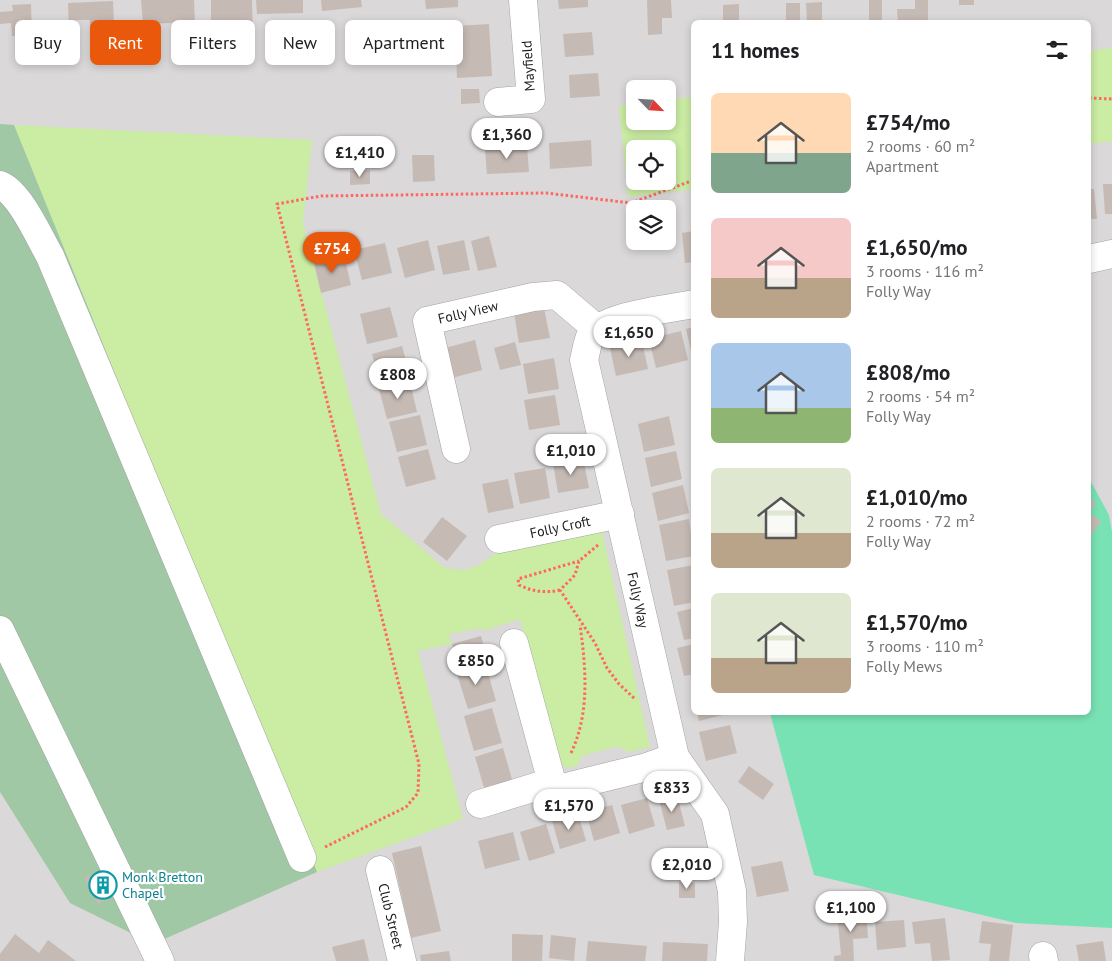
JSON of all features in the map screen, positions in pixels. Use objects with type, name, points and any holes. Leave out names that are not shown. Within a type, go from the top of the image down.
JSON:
[{"type":"street","name":"Mayfield","points":[[498,102],[531,99],[523,0]]},
{"type":"street","points":[[0,185],[6,187],[18,201],[50,256],[302,858]]},
{"type":"street","points":[[1091,259],[1112,254]]},
{"type":"street","name":"Folly View","points":[[456,449],[427,321],[533,297],[557,296],[597,329]]},
{"type":"street","points":[[597,329],[618,319],[691,305]]},
{"type":"street","name":"Folly Way","points":[[597,329],[590,338],[584,360],[675,757],[715,814],[732,891],[733,922],[730,961]]},
{"type":"street","name":"Folly Croft","points":[[500,539],[622,525]]},
{"type":"street","points":[[0,630],[160,961]]},
{"type":"street","points":[[514,643],[554,790],[647,767],[675,757]]},
{"type":"street","points":[[480,804],[552,782]]},
{"type":"street","name":"Club Street","points":[[380,870],[402,961]]},
{"type":"path","points":[[1091,98],[1112,99]]},
{"type":"path","points":[[302,858],[406,807],[418,793],[419,764],[277,204],[321,196],[546,193],[631,202],[691,181]]},
{"type":"path","points":[[580,561],[575,575],[560,590],[549,592],[528,589],[519,585],[518,579],[580,561],[622,525]]},
{"type":"path","points":[[560,590],[618,684],[636,700],[666,718]]},
{"type":"path","points":[[552,782],[566,764],[581,725],[586,683],[579,622]]},
{"type":"shaded area","points":[[0,0],[1112,0],[1112,961],[0,961]]},
{"type":"green space","points":[[1112,48],[1112,141],[1091,144],[1091,51]]},
{"type":"green space","points":[[691,97],[691,189],[628,197],[627,190],[676,190],[676,140],[626,140],[626,177],[619,106],[626,105],[626,130],[676,130],[676,99]]},
{"type":"green space","points":[[0,124],[14,125],[317,872],[153,944],[70,903],[0,792]]},
{"type":"green space","points":[[14,125],[312,140],[303,224],[381,514],[445,568],[465,570],[479,565],[504,548],[601,527],[650,747],[628,752],[618,746],[582,756],[577,766],[567,768],[560,763],[520,619],[483,631],[482,628],[449,634],[452,644],[418,651],[463,819],[317,872]]},
{"type":"green space","points":[[1091,482],[1109,515],[1112,532],[1112,928],[1016,923],[814,875],[771,715],[1091,715]]},
{"type":"building","points":[[141,0],[194,0],[195,20],[171,20],[171,23],[161,23],[161,20],[143,20]]},
{"type":"building","points":[[211,0],[252,0],[253,20],[211,20]]},
{"type":"building","points":[[256,0],[303,0],[303,13],[257,14]]},
{"type":"building","points":[[321,0],[361,0],[362,7],[322,11]]},
{"type":"building","points":[[425,0],[458,0],[458,7],[426,9]]},
{"type":"building","points":[[558,0],[588,0],[588,7],[559,9]]},
{"type":"building","points":[[647,0],[671,0],[672,18],[662,18],[662,34],[648,35]]},
{"type":"building","points":[[869,0],[882,0],[882,20],[869,20]]},
{"type":"building","points":[[915,0],[928,0],[928,20],[898,20],[897,9],[915,9]]},
{"type":"building","points":[[959,0],[974,0],[974,5],[959,5]]},
{"type":"building","points":[[113,1],[114,20],[69,20],[68,3]]},
{"type":"building","points":[[822,2],[822,20],[807,20],[806,3]]},
{"type":"building","points":[[786,3],[800,3],[800,20],[786,20]]},
{"type":"building","points":[[31,4],[32,20],[15,20],[15,36],[12,36],[11,23],[0,24],[0,12],[13,11],[12,5]]},
{"type":"building","points":[[739,4],[739,20],[723,20],[723,5]]},
{"type":"building","points":[[489,24],[492,76],[457,78],[456,65],[463,65],[463,26]]},
{"type":"building","points":[[592,32],[594,55],[565,57],[563,34]]},
{"type":"building","points":[[598,73],[600,96],[570,98],[569,75]]},
{"type":"building","points":[[461,89],[479,89],[480,103],[461,104]]},
{"type":"building","points":[[591,140],[592,166],[550,169],[549,143]]},
{"type":"building","points":[[527,146],[529,172],[487,174],[485,149]]},
{"type":"building","points":[[412,155],[434,155],[435,181],[413,182]]},
{"type":"building","points":[[370,170],[370,184],[350,185],[350,171]]},
{"type":"building","points":[[1103,184],[1112,184],[1112,214],[1105,214]]},
{"type":"building","points":[[1091,189],[1094,189],[1097,219],[1091,219]]},
{"type":"building","points":[[691,232],[691,262],[685,263],[682,233]]},
{"type":"building","points":[[489,236],[497,267],[478,271],[471,241]]},
{"type":"building","points":[[428,240],[435,270],[405,278],[397,248]]},
{"type":"building","points":[[464,240],[470,270],[443,275],[437,246]]},
{"type":"building","points":[[385,243],[392,273],[362,280],[354,250]]},
{"type":"building","points":[[344,255],[351,285],[321,293],[314,263]]},
{"type":"building","points":[[390,307],[398,337],[367,344],[360,314]]},
{"type":"building","points":[[544,308],[550,338],[519,343],[514,313]]},
{"type":"building","points":[[691,328],[691,351],[686,329]]},
{"type":"building","points":[[681,331],[688,360],[656,368],[649,339]]},
{"type":"building","points":[[475,340],[482,370],[452,378],[445,348]]},
{"type":"building","points":[[642,341],[648,369],[616,376],[610,348]]},
{"type":"building","points":[[515,342],[521,365],[500,370],[494,348]]},
{"type":"building","points":[[402,346],[410,376],[380,384],[372,354]]},
{"type":"building","points":[[554,358],[559,389],[528,394],[523,364]]},
{"type":"building","points":[[410,382],[417,412],[387,419],[379,389]]},
{"type":"building","points":[[555,395],[560,425],[529,430],[524,400]]},
{"type":"building","points":[[420,415],[427,445],[397,452],[389,422]]},
{"type":"building","points":[[669,416],[675,445],[644,452],[638,424]]},
{"type":"building","points":[[428,449],[436,479],[406,487],[398,457]]},
{"type":"building","points":[[676,451],[682,479],[651,487],[645,458]]},
{"type":"building","points":[[583,458],[589,488],[558,493],[553,463]]},
{"type":"building","points":[[545,468],[550,498],[520,504],[514,473]]},
{"type":"building","points":[[508,479],[514,508],[488,513],[482,484]]},
{"type":"building","points":[[683,485],[689,513],[658,521],[652,493]]},
{"type":"building","points":[[1091,499],[1096,503],[1091,510]]},
{"type":"building","points":[[1091,514],[1101,521],[1091,536]]},
{"type":"building","points":[[442,517],[467,536],[447,561],[423,542]]},
{"type":"building","points":[[689,519],[691,557],[666,561],[659,525]]},
{"type":"building","points":[[691,566],[691,603],[674,606],[667,570]]},
{"type":"building","points":[[691,609],[691,639],[684,640],[677,612]]},
{"type":"building","points":[[481,636],[486,655],[457,663],[452,644]]},
{"type":"building","points":[[691,645],[691,675],[684,676],[677,648]]},
{"type":"building","points":[[485,663],[496,701],[468,709],[456,671]]},
{"type":"building","points":[[492,708],[502,743],[474,751],[464,716]]},
{"type":"building","points":[[698,715],[723,715],[699,721]]},
{"type":"building","points":[[730,725],[737,753],[706,761],[699,732]]},
{"type":"building","points":[[503,748],[513,783],[485,791],[475,757]]},
{"type":"building","points":[[749,766],[774,784],[763,800],[738,782]]},
{"type":"building","points":[[677,795],[685,826],[667,830],[659,800]]},
{"type":"building","points":[[647,798],[655,826],[629,834],[621,805]]},
{"type":"building","points":[[612,805],[620,833],[594,841],[586,812]]},
{"type":"building","points":[[578,813],[586,841],[560,849],[552,820]]},
{"type":"building","points":[[546,824],[555,853],[529,861],[520,832]]},
{"type":"building","points":[[513,832],[520,860],[485,869],[478,841]]},
{"type":"building","points":[[421,846],[441,931],[411,938],[392,853]]},
{"type":"building","points":[[782,861],[789,891],[757,897],[751,867]]},
{"type":"building","name":"Monk Bretton Chapel","points":[[108,866],[121,893],[98,904],[84,878]]},
{"type":"building","points":[[679,882],[695,883],[695,898],[679,898]]},
{"type":"building","points":[[866,910],[868,938],[853,939],[854,961],[834,961],[834,956],[841,955],[837,913]]},
{"type":"building","points":[[945,918],[950,960],[932,961],[930,943],[915,944],[912,922]]},
{"type":"building","points":[[904,920],[906,947],[877,950],[875,922]]},
{"type":"building","points":[[982,921],[1013,925],[1009,961],[989,961],[991,944],[979,943]]},
{"type":"building","points":[[15,934],[39,953],[48,940],[76,961],[0,961],[0,954]]},
{"type":"building","points":[[512,934],[543,935],[542,961],[512,961]]},
{"type":"building","points":[[551,935],[576,938],[574,961],[549,958]]},
{"type":"building","points":[[364,939],[369,961],[336,961],[332,947]]},
{"type":"building","points":[[588,941],[647,946],[645,961],[586,961]]},
{"type":"building","points":[[1103,941],[1106,961],[1079,961],[1076,945]]},
{"type":"building","points":[[663,942],[708,944],[707,961],[662,961]]},
{"type":"building","points":[[449,951],[451,961],[421,961],[420,955]]},
{"type":"place","name":"Monk Bretton Chapel","points":[[103,885]]}]
